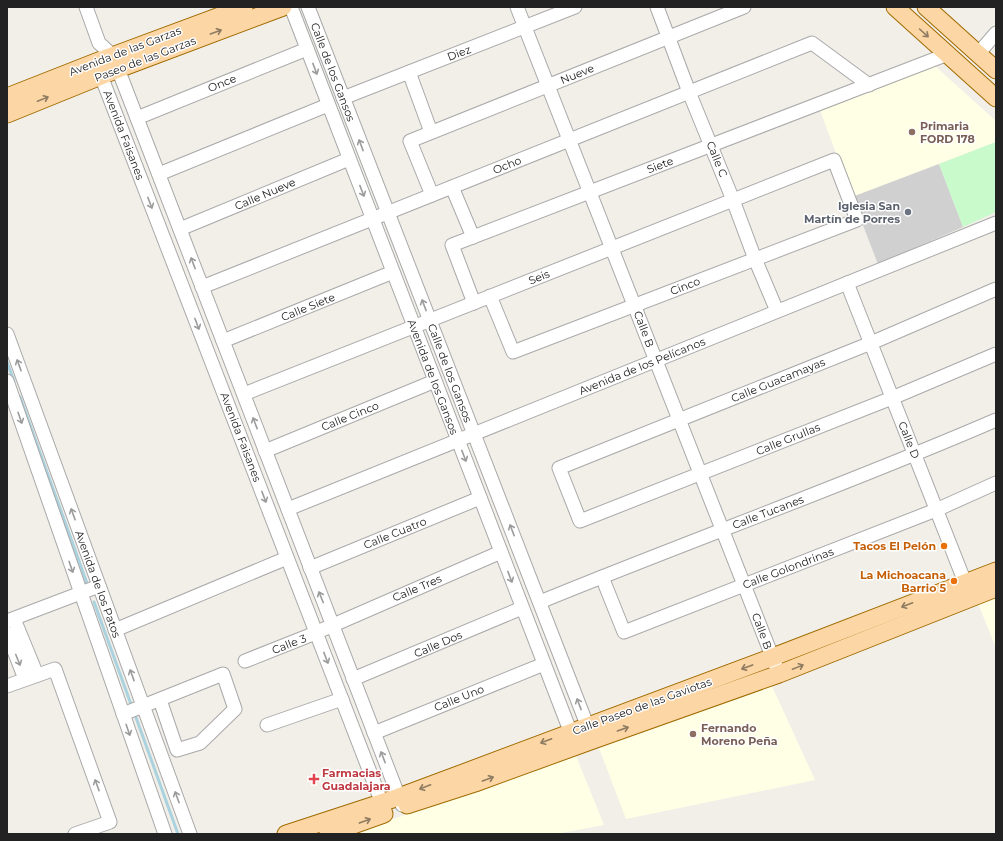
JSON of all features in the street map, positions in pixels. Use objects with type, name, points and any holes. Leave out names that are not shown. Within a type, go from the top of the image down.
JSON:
[{"type":"main road","name":"Avenida de las Garzas","points":[[7,97],[98,69],[244,7]]},
{"type":"main road","name":"Paseo de las Garzas","points":[[116,62],[283,7]]},
{"type":"main road","points":[[895,7],[996,98]]},
{"type":"main road","points":[[928,8],[996,70]]},
{"type":"main road","name":"Paseo de las Garzas","points":[[7,114],[98,69]]},
{"type":"main road","name":"Calle Paseo de las Gaviotas","points":[[328,834],[400,802],[475,783],[573,739],[779,674],[968,590],[996,571]]},
{"type":"main road","name":"Calle Paseo de las Gaviotas","points":[[590,733],[773,657],[968,590],[996,588]]},
{"type":"main road","name":"Calle Paseo de las Gaviotas","points":[[286,834],[384,808]]},
{"type":"street","points":[[86,7],[99,43],[116,62]]},
{"type":"street","name":"Avenida de los Gansos","points":[[291,7],[573,739]]},
{"type":"street","name":"Calle de los Gansos","points":[[308,7],[590,733]]},
{"type":"street","name":"Calle B","points":[[517,7],[779,674]]},
{"type":"street","name":"Diez","points":[[343,98],[575,7]]},
{"type":"street","name":"Calle C","points":[[656,7],[712,146],[755,259],[777,311]]},
{"type":"street","name":"Nueve","points":[[432,195],[410,141],[744,7]]},
{"type":"street","points":[[978,54],[996,33]]},
{"type":"street","points":[[98,69],[99,43]]},
{"type":"street","name":"Ocho","points":[[202,287],[812,43],[869,85]]},
{"type":"street","name":"Once","points":[[137,118],[307,49]]},
{"type":"street","name":"Siete","points":[[474,303],[452,245],[948,54]]},
{"type":"street","name":"Avenida Faisanes","points":[[116,62],[400,802]]},
{"type":"street","name":"Avenida Faisanes","points":[[98,69],[384,808]]},
{"type":"street","points":[[409,72],[431,132]]},
{"type":"street","points":[[159,174],[328,105]]},
{"type":"street","name":"Calle Nueve","points":[[180,229],[349,159]]},
{"type":"street","name":"Seis","points":[[244,394],[834,160],[857,220]]},
{"type":"street","points":[[452,187],[473,237]]},
{"type":"street","name":"Cinco","points":[[490,296],[514,352],[857,220]]},
{"type":"street","name":"Avenida de los Pelícanos","points":[[288,509],[996,223]]},
{"type":"street","name":"Calle Siete","points":[[223,341],[393,272]]},
{"type":"street","name":"Calle D","points":[[847,283],[968,590]]},
{"type":"street","name":"Calle Guacamayas","points":[[580,520],[559,468],[871,344],[996,289]]},
{"type":"street","name":"Avenida de los Patos","points":[[7,334],[190,834]]},
{"type":"street","name":"Calle Grullas","points":[[580,520],[701,474],[892,398],[996,354]]},
{"type":"street","name":"Calle Cinco","points":[[265,451],[435,381]]},
{"type":"street","points":[[8,388],[26,386]]},
{"type":"street","name":"Avenida de los Patos","points":[[8,388],[165,834]]},
{"type":"street","name":"Calle Tucanes","points":[[540,602],[722,529],[915,455],[996,420]]},
{"type":"street","name":"Calle Golondrinas","points":[[602,577],[624,632],[936,510],[996,483]]},
{"type":"street","name":"Calle Cuatro","points":[[310,568],[480,498]]},
{"type":"street","name":"Calle Tres","points":[[332,625],[501,552]]},
{"type":"street","points":[[115,630],[287,558]]},
{"type":"street","points":[[31,677],[10,620],[99,586]]},
{"type":"street","name":"Calle Dos","points":[[353,679],[522,608]]},
{"type":"street","name":"Calle 3","points":[[245,661],[316,633],[332,625]]},
{"type":"street","points":[[7,633],[31,677]]},
{"type":"street","name":"Calle Uno","points":[[374,733],[544,664]]},
{"type":"street","points":[[7,686],[55,669],[110,822],[75,834]]},
{"type":"street","points":[[123,714],[223,674],[235,709],[200,742],[177,750],[160,700]]},
{"type":"street","points":[[267,726],[342,699]]},
{"type":"shaded area","name":"Primaria FORD 178","points":[[934,65],[996,121],[996,142],[852,197],[820,110]]},
{"type":"shaded area","name":"Iglesia San Martín de Porres","points":[[939,164],[963,227],[878,264],[852,197]]},
{"type":"shaded area","points":[[996,594],[996,648],[977,601]]},
{"type":"shaded area","points":[[771,684],[815,780],[626,819],[599,748]]},
{"type":"shaded area","points":[[576,756],[604,825],[556,834],[350,834]]},
{"type":"green space","points":[[996,142],[996,212],[963,227],[939,164]]},
{"type":"waterway","points":[[7,362],[14,381]]},
{"type":"waterway","points":[[20,397],[88,586]]},
{"type":"waterway","points":[[94,602],[132,707]]},
{"type":"waterway","points":[[134,712],[178,834]]},
{"type":"place","name":"Primaria FORD 178","points":[[912,132]]},
{"type":"place","name":"Iglesia San Martín de Porres","points":[[908,212]]},
{"type":"place","name":"Tacos El Pelón","points":[[944,546]]},
{"type":"place","name":"La Michoacana Barrio 5","points":[[954,581]]},
{"type":"place","name":"Fernando Moreno Peña","points":[[693,734]]},
{"type":"place","name":"Farmacias Guadalajara","points":[[314,779]]}]
